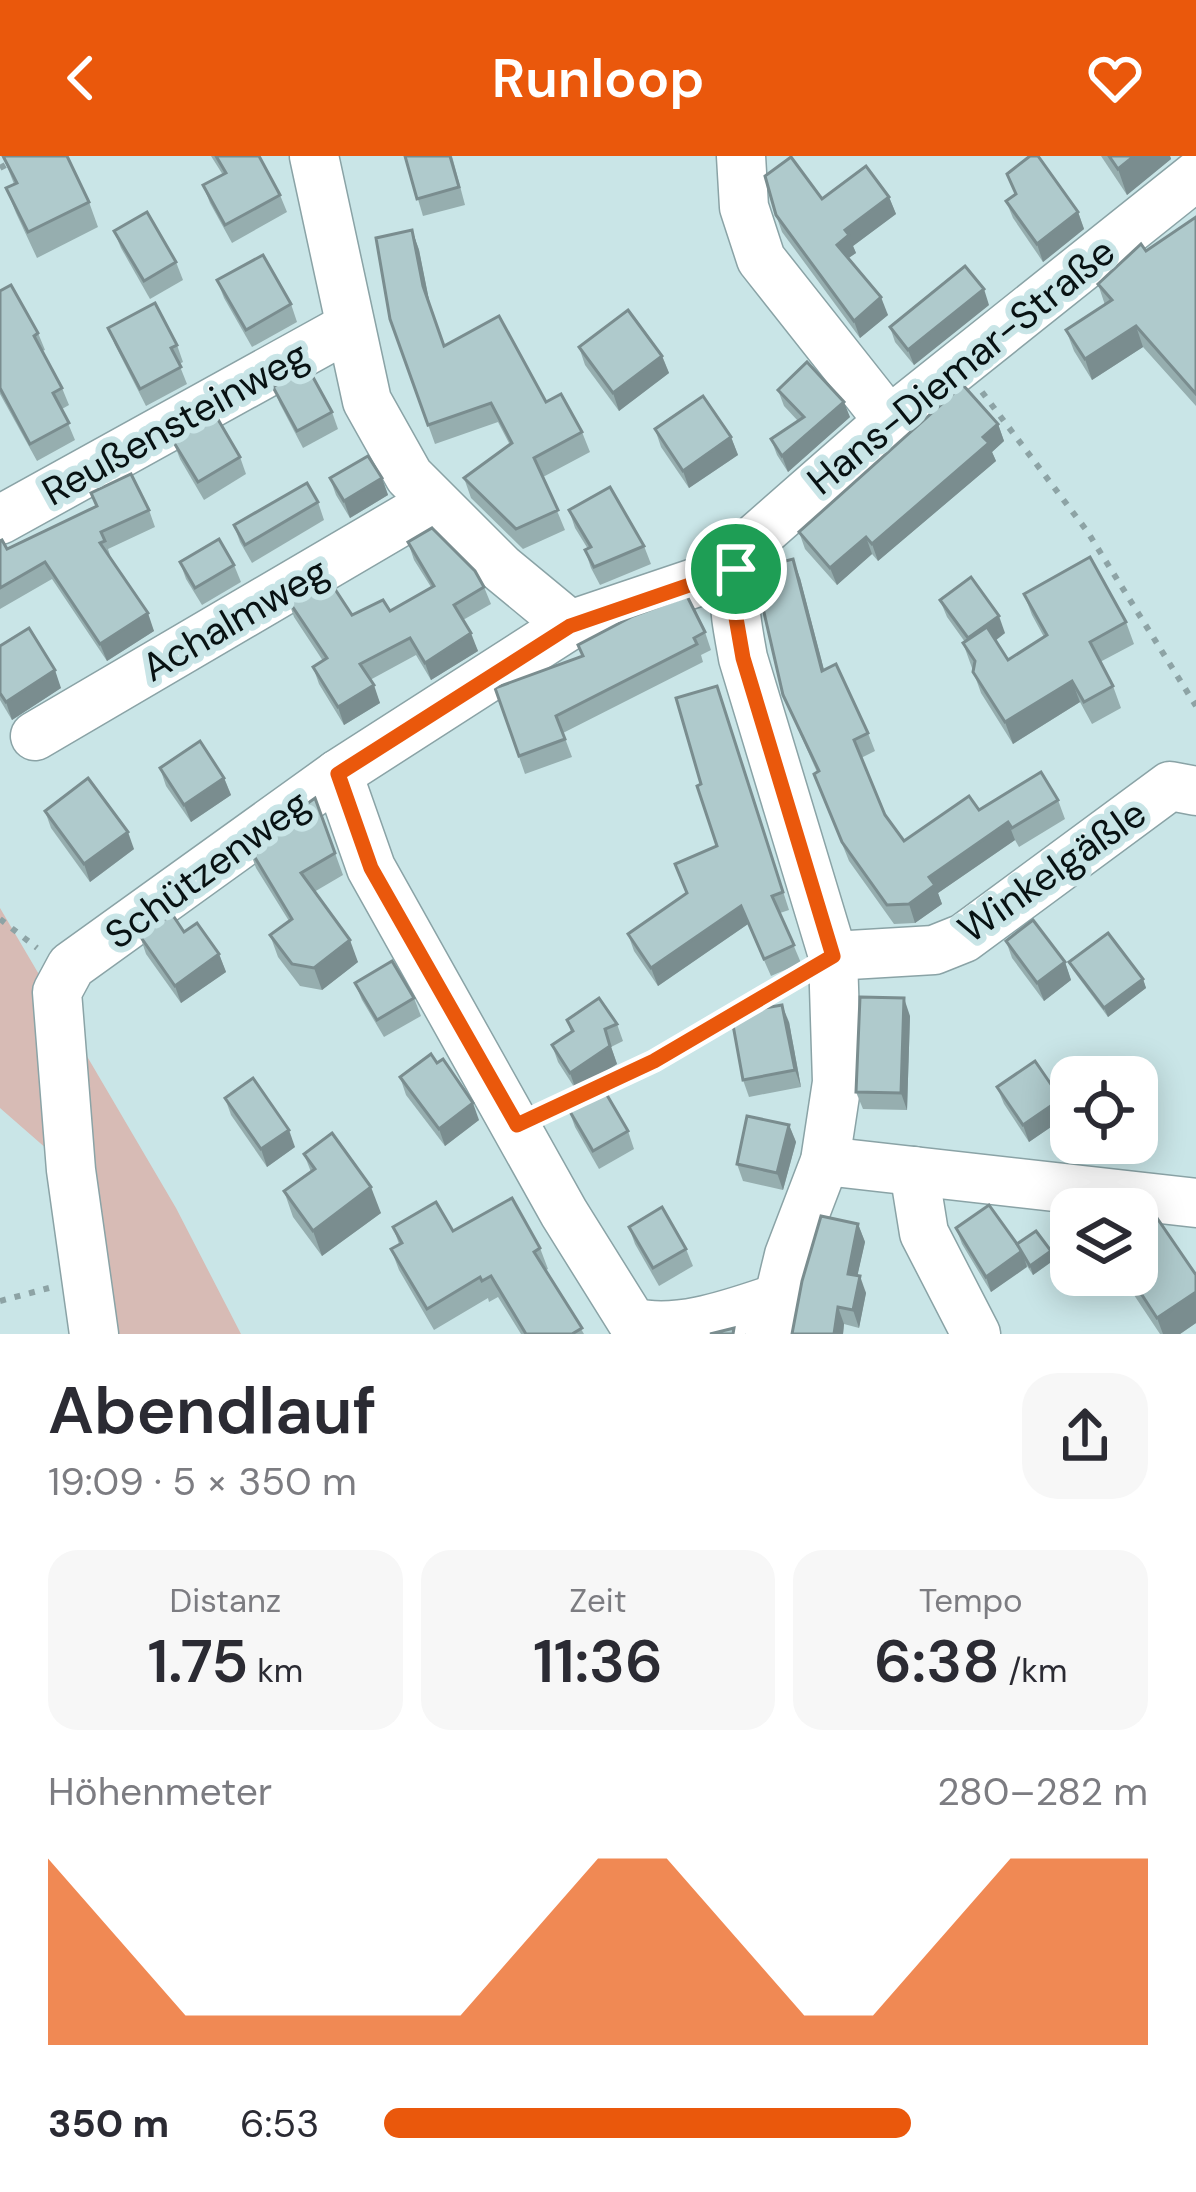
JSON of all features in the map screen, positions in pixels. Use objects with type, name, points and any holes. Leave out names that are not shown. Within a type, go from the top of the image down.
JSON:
[{"type":"street","points":[[314,156],[367,401],[409,476],[501,568],[570,626]]},
{"type":"street","points":[[741,156],[744,206],[761,259],[889,421]]},
{"type":"street","name":"Hans-Diemar-Straße","points":[[736,569],[750,543],[889,421],[1196,176]]},
{"type":"street","name":"Reußensteinweg","points":[[0,520],[349,327]]},
{"type":"street","name":"Achalmweg","points":[[35,736],[434,502]]},
{"type":"street","points":[[338,774],[371,868],[564,1213],[632,1322],[650,1331],[676,1331],[774,1316],[789,1255],[825,1162],[837,1082],[833,956],[743,658],[735,612],[736,569]]},
{"type":"street","name":"Schützenweg","points":[[94,1334],[64,1108],[57,992],[71,966],[338,774],[570,626],[736,569]]},
{"type":"street","name":"Winkelgäßle","points":[[833,956],[934,950],[964,938],[1170,786],[1196,791]]},
{"type":"street","points":[[825,1162],[1196,1203]]},
{"type":"street","points":[[914,1172],[924,1234],[976,1334]]},
{"type":"path","points":[[0,168],[21,156]]},
{"type":"path","points":[[961,363],[1088,531],[1196,706]]},
{"type":"path","points":[[517,1125],[654,1061],[833,956]]},
{"type":"path","points":[[0,1301],[87,1277]]},
{"type":"shaded area","points":[[0,908],[176,1208],[241,1334],[94,1334],[71,1170],[0,1108]]},
{"type":"building","points":[[3,156],[67,156],[89,202],[28,232],[6,188],[17,183]]},
{"type":"building","points":[[216,156],[259,156],[280,195],[225,225],[203,185],[226,173]]},
{"type":"building","points":[[405,156],[450,156],[459,187],[417,199]]},
{"type":"building","points":[[1030,156],[1038,156],[1078,212],[1037,244],[1006,201],[1016,194],[1007,174]]},
{"type":"building","points":[[1109,156],[1134,156],[1118,169]]},
{"type":"building","points":[[791,157],[822,199],[866,166],[889,197],[845,230],[849,235],[837,245],[881,297],[854,321],[776,215],[765,176]]},
{"type":"building","points":[[147,212],[176,262],[144,281],[114,231]]},
{"type":"building","points":[[1196,217],[1196,394],[1136,326],[1085,359],[1066,330],[1112,300],[1098,284],[1141,244],[1146,251]]},
{"type":"building","points":[[412,230],[423,286],[444,346],[499,316],[546,402],[561,394],[582,432],[534,458],[558,510],[516,529],[464,478],[512,443],[491,403],[428,425],[390,319],[376,238]]},
{"type":"building","points":[[263,255],[291,304],[246,330],[217,280]]},
{"type":"building","points":[[965,266],[984,289],[908,350],[890,327]]},
{"type":"building","points":[[11,285],[62,388],[53,393],[69,423],[30,444],[0,388],[0,291]]},
{"type":"building","points":[[155,303],[177,345],[171,348],[181,367],[140,389],[108,328]]},
{"type":"building","points":[[628,310],[662,356],[613,393],[579,347]]},
{"type":"building","points":[[807,362],[844,402],[782,456],[771,439],[804,417],[778,390]]},
{"type":"building","points":[[308,368],[332,412],[297,431],[273,387]]},
{"type":"building","points":[[963,385],[998,424],[983,437],[989,443],[872,544],[866,537],[830,568],[799,532]]},
{"type":"building","points":[[703,396],[731,437],[683,471],[655,429]]},
{"type":"building","points":[[216,416],[240,457],[198,482],[173,441]]},
{"type":"building","points":[[368,456],[382,478],[344,501],[330,478]]},
{"type":"building","points":[[131,474],[149,510],[101,532],[105,541],[100,543],[148,613],[100,644],[45,562],[0,588],[0,541],[7,549],[97,506],[91,493]]},
{"type":"building","points":[[307,483],[318,502],[245,545],[234,525]]},
{"type":"building","points":[[610,487],[644,546],[594,567],[585,550],[591,547],[569,510]]},
{"type":"building","points":[[432,528],[475,571],[484,587],[454,605],[471,633],[425,663],[410,638],[360,664],[374,685],[338,707],[313,667],[327,658],[288,600],[327,577],[352,615],[383,600],[390,611],[434,586],[408,542]]},
{"type":"building","points":[[219,539],[234,565],[195,588],[180,562]]},
{"type":"building","points":[[1090,557],[1126,622],[1090,642],[1113,686],[1084,702],[1072,681],[1005,722],[973,672],[975,661],[963,643],[987,627],[1008,660],[1047,635],[1024,594]]},
{"type":"building","points":[[793,559],[822,671],[836,664],[868,733],[854,740],[885,815],[904,841],[969,796],[979,810],[1041,772],[1058,800],[1012,828],[1008,822],[929,877],[935,885],[909,904],[887,905],[842,842],[814,774],[819,771],[783,695],[757,582],[758,568]]},
{"type":"building","points":[[971,577],[999,616],[968,638],[940,600]]},
{"type":"building","points":[[687,596],[705,632],[694,638],[697,644],[556,716],[565,739],[519,756],[495,688],[583,656],[578,645],[633,616]]},
{"type":"building","points":[[29,628],[55,670],[6,702],[0,693],[0,646]]},
{"type":"building","points":[[717,686],[783,892],[772,896],[794,945],[764,959],[741,906],[651,968],[628,934],[687,893],[675,864],[717,846],[676,698]]},
{"type":"building","points":[[200,741],[224,778],[184,805],[160,768]]},
{"type":"building","points":[[88,778],[128,832],[84,864],[45,811]]},
{"type":"building","points":[[315,798],[335,853],[301,873],[350,940],[314,968],[292,964],[270,935],[292,919],[248,846]]},
{"type":"building","points":[[172,914],[184,932],[197,923],[219,954],[175,986],[140,936]]},
{"type":"building","points":[[1033,920],[1065,962],[1037,983],[1006,941]]},
{"type":"building","points":[[1108,933],[1143,979],[1104,1008],[1069,962]]},
{"type":"building","points":[[392,961],[414,998],[377,1020],[355,983]]},
{"type":"building","points":[[860,997],[904,998],[901,1093],[856,1092]]},
{"type":"building","points":[[599,998],[617,1024],[605,1029],[610,1046],[570,1073],[552,1045],[573,1031],[567,1020]]},
{"type":"building","points":[[782,1005],[795,1070],[743,1080],[731,1014]]},
{"type":"building","points":[[431,1054],[437,1063],[443,1059],[473,1103],[439,1129],[400,1077]]},
{"type":"building","points":[[1035,1061],[1050,1083],[1050,1107],[1023,1125],[997,1087]]},
{"type":"building","points":[[253,1078],[289,1130],[261,1149],[225,1098]]},
{"type":"building","points":[[604,1090],[628,1131],[593,1151],[569,1110]]},
{"type":"building","points":[[747,1116],[789,1125],[777,1173],[737,1164]]},
{"type":"building","points":[[332,1133],[371,1187],[313,1231],[284,1191],[315,1169],[304,1154]]},
{"type":"building","points":[[512,1198],[540,1248],[534,1252],[582,1328],[572,1334],[526,1334],[491,1276],[482,1281],[480,1277],[427,1309],[391,1249],[402,1243],[393,1227],[436,1202],[453,1231]]},
{"type":"building","points":[[989,1205],[1022,1251],[986,1277],[956,1228]]},
{"type":"building","points":[[662,1207],[686,1249],[653,1268],[629,1227]]},
{"type":"building","points":[[821,1216],[858,1224],[848,1274],[860,1276],[853,1310],[838,1307],[834,1334],[792,1334],[802,1281]]},
{"type":"building","points":[[1158,1219],[1196,1275],[1196,1292],[1157,1318],[1143,1296],[1158,1296]]},
{"type":"building","points":[[1036,1231],[1050,1252],[1030,1266],[1017,1244]]},
{"type":"route","points":[[736,569],[735,612],[743,658],[833,956],[654,1061],[517,1125],[371,868],[338,774],[570,626],[736,569]]}]
